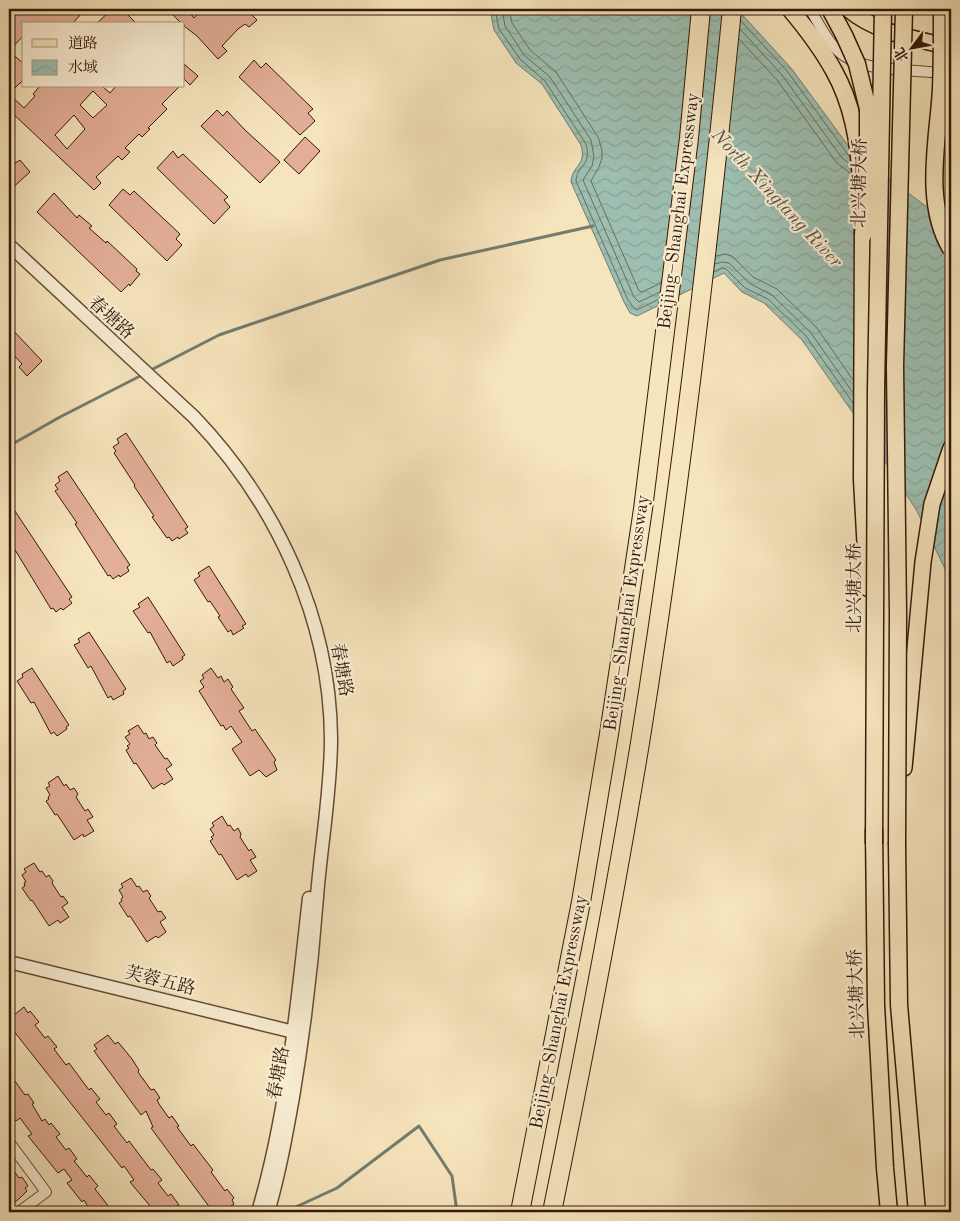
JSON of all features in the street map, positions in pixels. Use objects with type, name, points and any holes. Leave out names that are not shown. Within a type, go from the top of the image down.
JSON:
[{"type":"highway","name":"Beijing–Shanghai Expressway","points":[[520,1212],[581,902],[610,734],[643,509],[688,148],[701,9]]},
{"type":"highway","name":"Beijing–Shanghai Expressway","points":[[552,1212],[613,898],[640,741],[674,514],[719,142],[732,9]]},
{"type":"highway","points":[[790,9],[806,28],[835,72],[850,108],[858,152],[863,235]]},
{"type":"highway","points":[[830,9],[844,34],[856,64],[868,109],[868,156],[863,235],[862,480],[866,543],[874,844]]},
{"type":"highway","name":"北兴塘大桥","points":[[883,9],[876,389],[874,844],[876,1005],[889,1212]]},
{"type":"highway","points":[[904,9],[895,366],[898,614],[897,844],[899,1005],[912,1167],[918,1212]]},
{"type":"highway","points":[[942,9],[941,87],[934,188],[936,210],[944,236],[951,249]]},
{"type":"main road","points":[[848,9],[876,27],[919,40],[951,46]]},
{"type":"main road","points":[[897,844],[923,562],[932,504],[951,448]]},
{"type":"street","points":[[810,9],[836,49],[853,61],[875,67],[922,70],[951,75]]},
{"type":"street","name":"春塘路","points":[[9,245],[126,359]]},
{"type":"street","name":"春塘路","points":[[9,254],[155,385],[230,467],[258,509],[282,553],[299,592],[313,643],[321,680],[326,722],[325,763],[299,1034],[278,1127],[265,1208]]},
{"type":"street","name":"芙蓉五路","points":[[9,962],[299,1034]]},
{"type":"street","points":[[9,1142],[46,1192],[19,1212]]},
{"type":"water","name":"North Xingtang River","points":[[490,9],[737,9],[791,68],[852,151],[951,225],[951,577],[947,573],[917,511],[860,423],[802,340],[764,303],[742,292],[724,273],[637,316],[630,313],[571,182],[572,176],[581,161],[581,145],[542,84],[516,63],[494,30]]},
{"type":"building","points":[[9,9],[78,9],[82,13],[74,22],[22,22],[22,37],[9,51]]},
{"type":"building","points":[[112,9],[122,9],[135,22],[98,22]]},
{"type":"building","points":[[167,9],[181,9],[186,15],[189,12],[194,18],[202,9],[246,9],[257,20],[249,27],[245,24],[238,29],[222,46],[227,51],[218,59],[197,36],[185,27],[185,22],[180,22]]},
{"type":"building","points":[[9,51],[22,62],[22,81],[9,94]]},
{"type":"building","points":[[254,60],[261,68],[266,63],[313,109],[308,113],[315,121],[300,135],[239,77]]},
{"type":"building","points":[[185,65],[198,76],[190,85],[185,80]]},
{"type":"building","points":[[38,88],[104,88],[110,93],[114,88],[178,88],[162,104],[167,109],[148,128],[150,129],[142,137],[139,134],[125,148],[130,152],[122,160],[118,156],[96,177],[101,183],[94,190],[9,110],[9,94],[24,108],[35,96],[33,94]],"holes":[[[93,91],[107,105],[93,118],[80,105]],[[74,115],[85,129],[67,149],[55,135]]]},
{"type":"building","points":[[217,110],[223,116],[227,111],[280,162],[260,183],[201,126]]},
{"type":"building","points":[[305,137],[320,151],[299,174],[284,160]]},
{"type":"building","points":[[173,151],[178,158],[183,154],[228,197],[224,200],[230,207],[214,224],[157,168]]},
{"type":"building","points":[[20,160],[30,172],[9,191],[9,167]]},
{"type":"building","points":[[123,189],[130,195],[134,191],[180,234],[176,239],[182,245],[167,261],[109,205]]},
{"type":"building","points":[[54,193],[77,218],[79,215],[92,226],[89,228],[106,243],[107,241],[137,269],[136,271],[140,274],[130,286],[129,284],[121,292],[37,212]]},
{"type":"building","points":[[9,326],[42,361],[27,376],[19,367],[22,364],[9,350]]},
{"type":"building","points":[[126,433],[188,527],[185,529],[188,533],[179,539],[178,537],[172,541],[169,537],[167,538],[152,517],[154,516],[114,453],[116,451],[113,447],[119,443],[117,439]]},
{"type":"building","points":[[67,471],[130,565],[127,567],[129,571],[120,577],[119,575],[113,579],[110,575],[108,576],[75,524],[77,523],[55,491],[58,489],[55,485],[60,481],[58,477]]},
{"type":"building","points":[[9,502],[72,597],[69,599],[72,603],[63,610],[61,608],[56,612],[53,608],[51,609],[9,540]]},
{"type":"building","points":[[209,566],[246,624],[242,626],[244,628],[233,635],[231,630],[228,632],[218,617],[220,616],[210,601],[208,602],[194,580],[200,576],[198,573]]},
{"type":"building","points":[[148,597],[185,655],[182,657],[183,659],[173,666],[170,661],[167,663],[150,632],[148,633],[133,611],[140,607],[138,604]]},
{"type":"building","points":[[89,632],[126,689],[123,691],[124,694],[113,700],[111,696],[108,698],[91,666],[88,668],[74,645],[80,642],[78,639]]},
{"type":"building","points":[[32,668],[69,725],[66,727],[67,729],[57,736],[54,732],[51,734],[34,702],[31,703],[17,681],[23,677],[22,674]]},
{"type":"building","points":[[211,668],[218,678],[221,676],[224,682],[228,679],[233,687],[231,689],[244,708],[239,711],[252,731],[255,729],[276,760],[274,762],[277,770],[266,777],[259,770],[250,776],[232,749],[242,742],[231,726],[226,730],[223,725],[221,726],[199,691],[204,687],[200,681],[204,678],[202,675]]},
{"type":"building","points":[[138,725],[149,739],[153,737],[157,743],[155,745],[172,765],[166,769],[173,779],[153,789],[126,750],[130,744],[125,737],[130,734],[128,731]]},
{"type":"building","points":[[58,776],[64,786],[66,784],[70,790],[74,788],[78,794],[76,797],[85,811],[88,809],[93,817],[87,820],[94,831],[84,837],[83,834],[74,840],[46,801],[50,795],[46,788],[50,786],[48,783]]},
{"type":"building","points":[[222,816],[228,826],[230,825],[234,831],[238,828],[241,834],[240,837],[249,851],[251,849],[256,857],[250,860],[257,871],[248,877],[246,874],[237,880],[221,854],[219,855],[210,841],[214,835],[210,829],[214,826],[212,823]]},
{"type":"building","points":[[34,863],[46,877],[49,875],[61,897],[63,896],[68,903],[62,907],[69,917],[60,923],[58,920],[49,926],[22,888],[26,882],[22,875],[26,872],[24,869]]},
{"type":"building","points":[[131,878],[143,892],[147,890],[151,896],[149,898],[158,912],[161,911],[166,918],[160,922],[166,932],[158,938],[156,936],[147,942],[119,903],[123,897],[119,890],[123,887],[121,884]]},
{"type":"building","points":[[24,1007],[39,1022],[35,1025],[45,1038],[48,1036],[57,1047],[54,1049],[66,1065],[69,1063],[89,1090],[91,1088],[100,1099],[96,1102],[106,1115],[109,1113],[117,1124],[114,1126],[127,1143],[129,1141],[151,1170],[153,1169],[162,1180],[158,1183],[168,1196],[171,1194],[179,1205],[176,1207],[181,1212],[155,1212],[130,1182],[134,1180],[124,1166],[122,1168],[9,1025],[9,1019]]},
{"type":"building","points":[[108,1035],[115,1044],[118,1042],[132,1059],[139,1070],[138,1072],[151,1090],[154,1089],[160,1098],[157,1100],[159,1104],[169,1118],[172,1116],[179,1126],[177,1127],[191,1146],[193,1144],[213,1170],[211,1172],[225,1191],[227,1189],[234,1198],[232,1200],[234,1204],[222,1212],[213,1212],[151,1128],[153,1127],[146,1111],[141,1115],[94,1051],[97,1049],[94,1045]]},
{"type":"building","points":[[9,1073],[25,1095],[28,1094],[42,1121],[45,1119],[49,1125],[51,1123],[60,1134],[56,1137],[66,1150],[69,1148],[77,1159],[74,1161],[87,1177],[89,1175],[98,1186],[95,1189],[113,1212],[91,1212],[84,1200],[82,1202],[67,1183],[72,1180],[64,1169],[58,1173],[28,1136],[32,1134],[20,1118],[16,1121],[9,1111]]},
{"type":"building","points":[[9,1164],[19,1178],[22,1177],[28,1186],[25,1188],[27,1191],[20,1198],[15,1202],[14,1199],[9,1203]]},
{"type":"waterway","points":[[149,371],[219,335],[440,260],[593,226]]},
{"type":"waterway","points":[[9,446],[60,417],[144,374]]},
{"type":"waterway","points":[[285,1212],[337,1188],[419,1126],[452,1176],[457,1212]]}]
